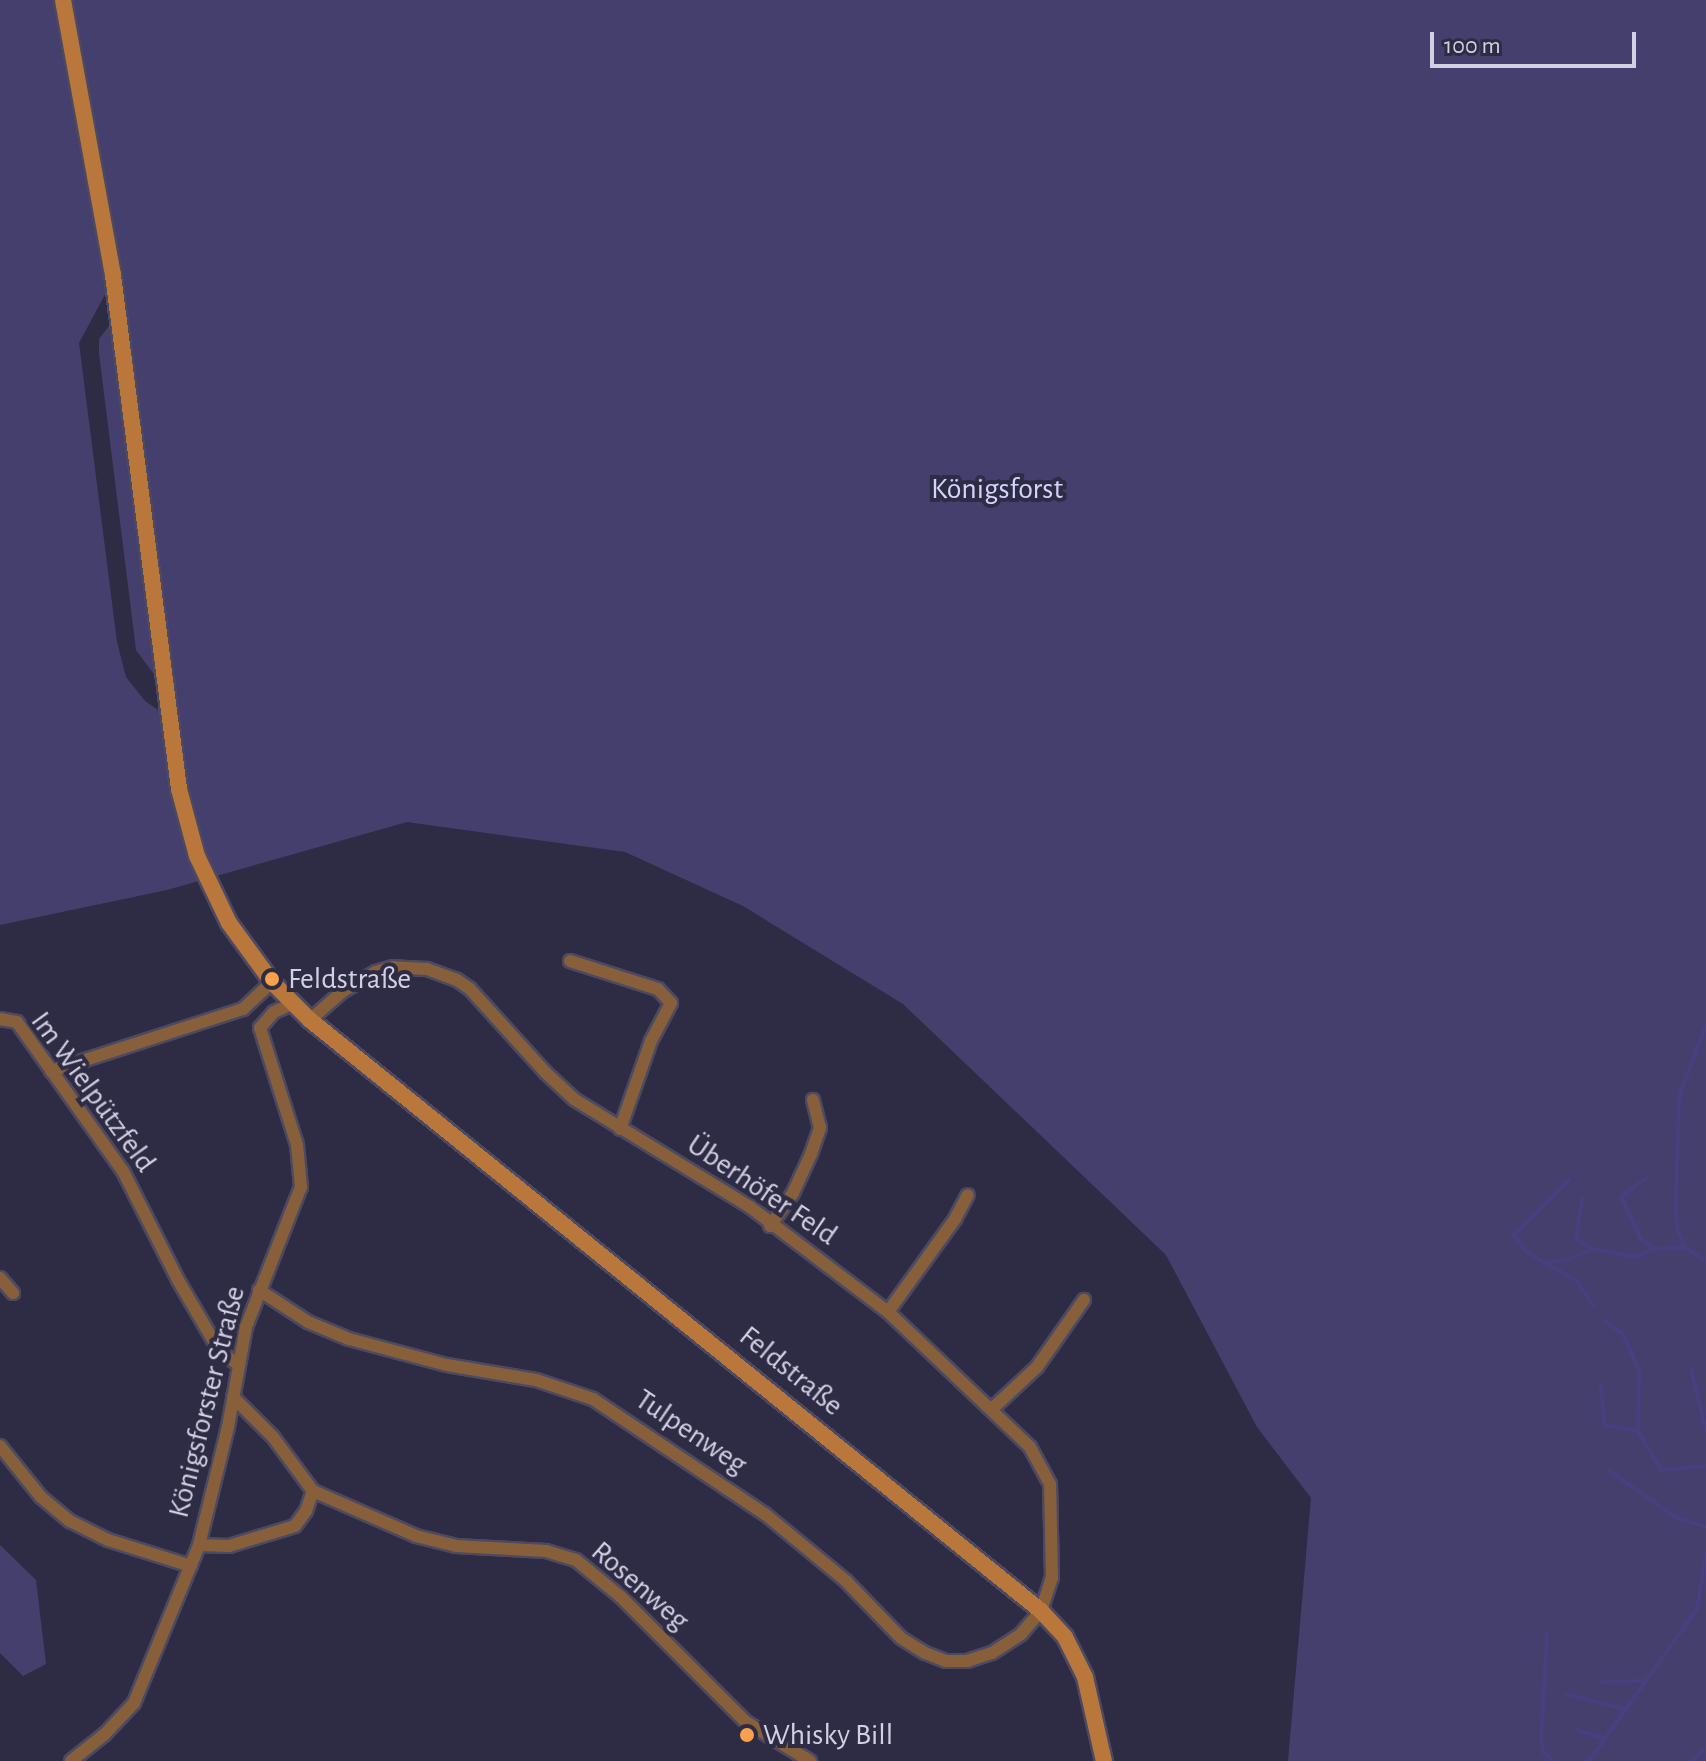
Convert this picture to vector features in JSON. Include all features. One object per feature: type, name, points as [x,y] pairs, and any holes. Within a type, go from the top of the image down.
[{"type":"main road","name":"Feldstraße","points":[[63,0],[113,275],[179,789],[204,873],[239,938],[272,982],[310,1020],[1041,1611],[1065,1637],[1085,1677],[1104,1761]]},
{"type":"street","points":[[570,961],[658,989],[671,1003],[651,1041],[620,1129]]},
{"type":"street","name":"Überhöfer Feld","points":[[310,1020],[343,991],[376,972],[411,967],[441,973],[470,989],[546,1073],[574,1099],[750,1207],[770,1226],[888,1312],[993,1408],[1030,1447],[1050,1484],[1052,1578],[1041,1611]]},
{"type":"street","points":[[51,1071],[243,1009],[272,982]]},
{"type":"street","points":[[260,1028],[274,1012],[292,1004]]},
{"type":"street","name":"Königsforster Straße","points":[[71,1761],[105,1734],[134,1703],[191,1566],[199,1545],[238,1364],[259,1290],[298,1200],[302,1172],[260,1028],[252,1014],[243,1009]]},
{"type":"street","name":"Im Wielpützfeld","points":[[0,1019],[17,1022],[123,1171],[158,1245],[220,1352],[238,1364]]},
{"type":"street","points":[[770,1226],[793,1193],[820,1128],[813,1100]]},
{"type":"street","points":[[888,1312],[955,1219],[968,1195]]},
{"type":"street","points":[[0,1278],[13,1293]]},
{"type":"street","name":"Tulpenweg","points":[[259,1290],[308,1322],[349,1339],[447,1365],[536,1380],[593,1399],[765,1514],[846,1581],[901,1638],[925,1653],[946,1661],[967,1661],[992,1653],[1021,1634],[1041,1611]]},
{"type":"street","points":[[993,1408],[1037,1367],[1084,1300]]},
{"type":"street","name":"Rosenweg","points":[[233,1397],[273,1437],[313,1491],[416,1536],[456,1546],[546,1551],[576,1560],[621,1597],[746,1722],[810,1761]]},
{"type":"street","points":[[0,1446],[41,1497],[70,1521],[108,1540],[191,1566]]},
{"type":"street","points":[[199,1545],[229,1546],[295,1526],[306,1511],[313,1491]]},
{"type":"green space","name":"Königsforst","points":[[0,0],[1706,0],[1706,1761],[1288,1761],[1311,1498],[1257,1427],[1166,1255],[903,1004],[743,906],[625,852],[407,822],[167,890],[0,925]],"holes":[[[108,289],[112,322],[99,339],[99,353],[136,650],[156,677],[161,712],[145,701],[126,677],[117,642],[79,343]]]},
{"type":"green space","points":[[0,1545],[36,1580],[46,1664],[23,1676],[0,1653]]},
{"type":"waterway","points":[[1706,1025],[1679,1096],[1676,1205],[1677,1229],[1685,1247],[1706,1261]]},
{"type":"waterway","points":[[1646,1178],[1621,1197],[1641,1239],[1654,1248]]},
{"type":"waterway","points":[[1569,1180],[1514,1235],[1524,1249],[1544,1263],[1568,1260],[1593,1249],[1636,1257],[1652,1249],[1685,1247]]},
{"type":"waterway","points":[[1582,1199],[1576,1239],[1593,1249]]},
{"type":"waterway","points":[[1545,1263],[1577,1281],[1593,1305]]},
{"type":"waterway","points":[[1606,1322],[1623,1334],[1639,1371],[1638,1431],[1661,1470],[1706,1466]]},
{"type":"waterway","points":[[1691,1369],[1706,1430]]},
{"type":"waterway","points":[[1600,1383],[1605,1425],[1638,1431]]},
{"type":"waterway","points":[[1610,1471],[1675,1517],[1706,1527]]},
{"type":"waterway","points":[[1589,1761],[1697,1609],[1706,1554]]},
{"type":"waterway","points":[[1547,1635],[1541,1739],[1543,1752],[1553,1761]]},
{"type":"waterway","points":[[1602,1682],[1644,1681]]},
{"type":"waterway","points":[[1567,1694],[1623,1709]]},
{"type":"waterway","points":[[1576,1730],[1604,1738]]},
{"type":"waterway","points":[[1692,1761],[1706,1748]]},
{"type":"place","name":"Feldstraße","points":[[272,979]]},
{"type":"place","name":"Whisky Bill","points":[[747,1735]]}]
